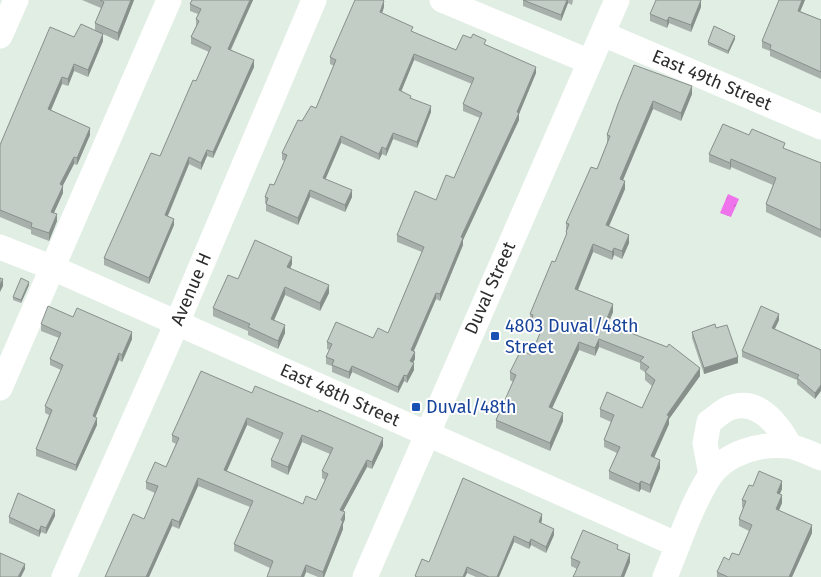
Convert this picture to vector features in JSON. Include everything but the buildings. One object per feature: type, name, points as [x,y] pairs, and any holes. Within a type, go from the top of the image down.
[{"type":"street","points":[[0,36],[16,0]]},
{"type":"street","points":[[0,388],[169,0]]},
{"type":"street","name":"Avenue H","points":[[64,577],[177,323],[314,0]]},
{"type":"street","points":[[442,0],[470,5],[590,62]]},
{"type":"street","name":"Duval Street","points":[[365,577],[426,433],[617,0]]},
{"type":"street","name":"East 49th Street","points":[[603,34],[821,127]]},
{"type":"street","name":"East 48th Street","points":[[0,248],[53,268],[678,545]]},
{"type":"street","points":[[711,475],[705,443],[709,422],[729,408],[750,406],[766,412],[781,430],[790,446]]},
{"type":"street","points":[[665,577],[711,475],[727,460],[746,451],[767,446],[790,446],[821,458]]},
{"type":"water","points":[[728,194],[739,199],[731,217],[720,213]]},
{"type":"place","name":"4803 Duval/48th Street","points":[[495,336]]},
{"type":"place","name":"Duval/48th","points":[[416,407]]}]
